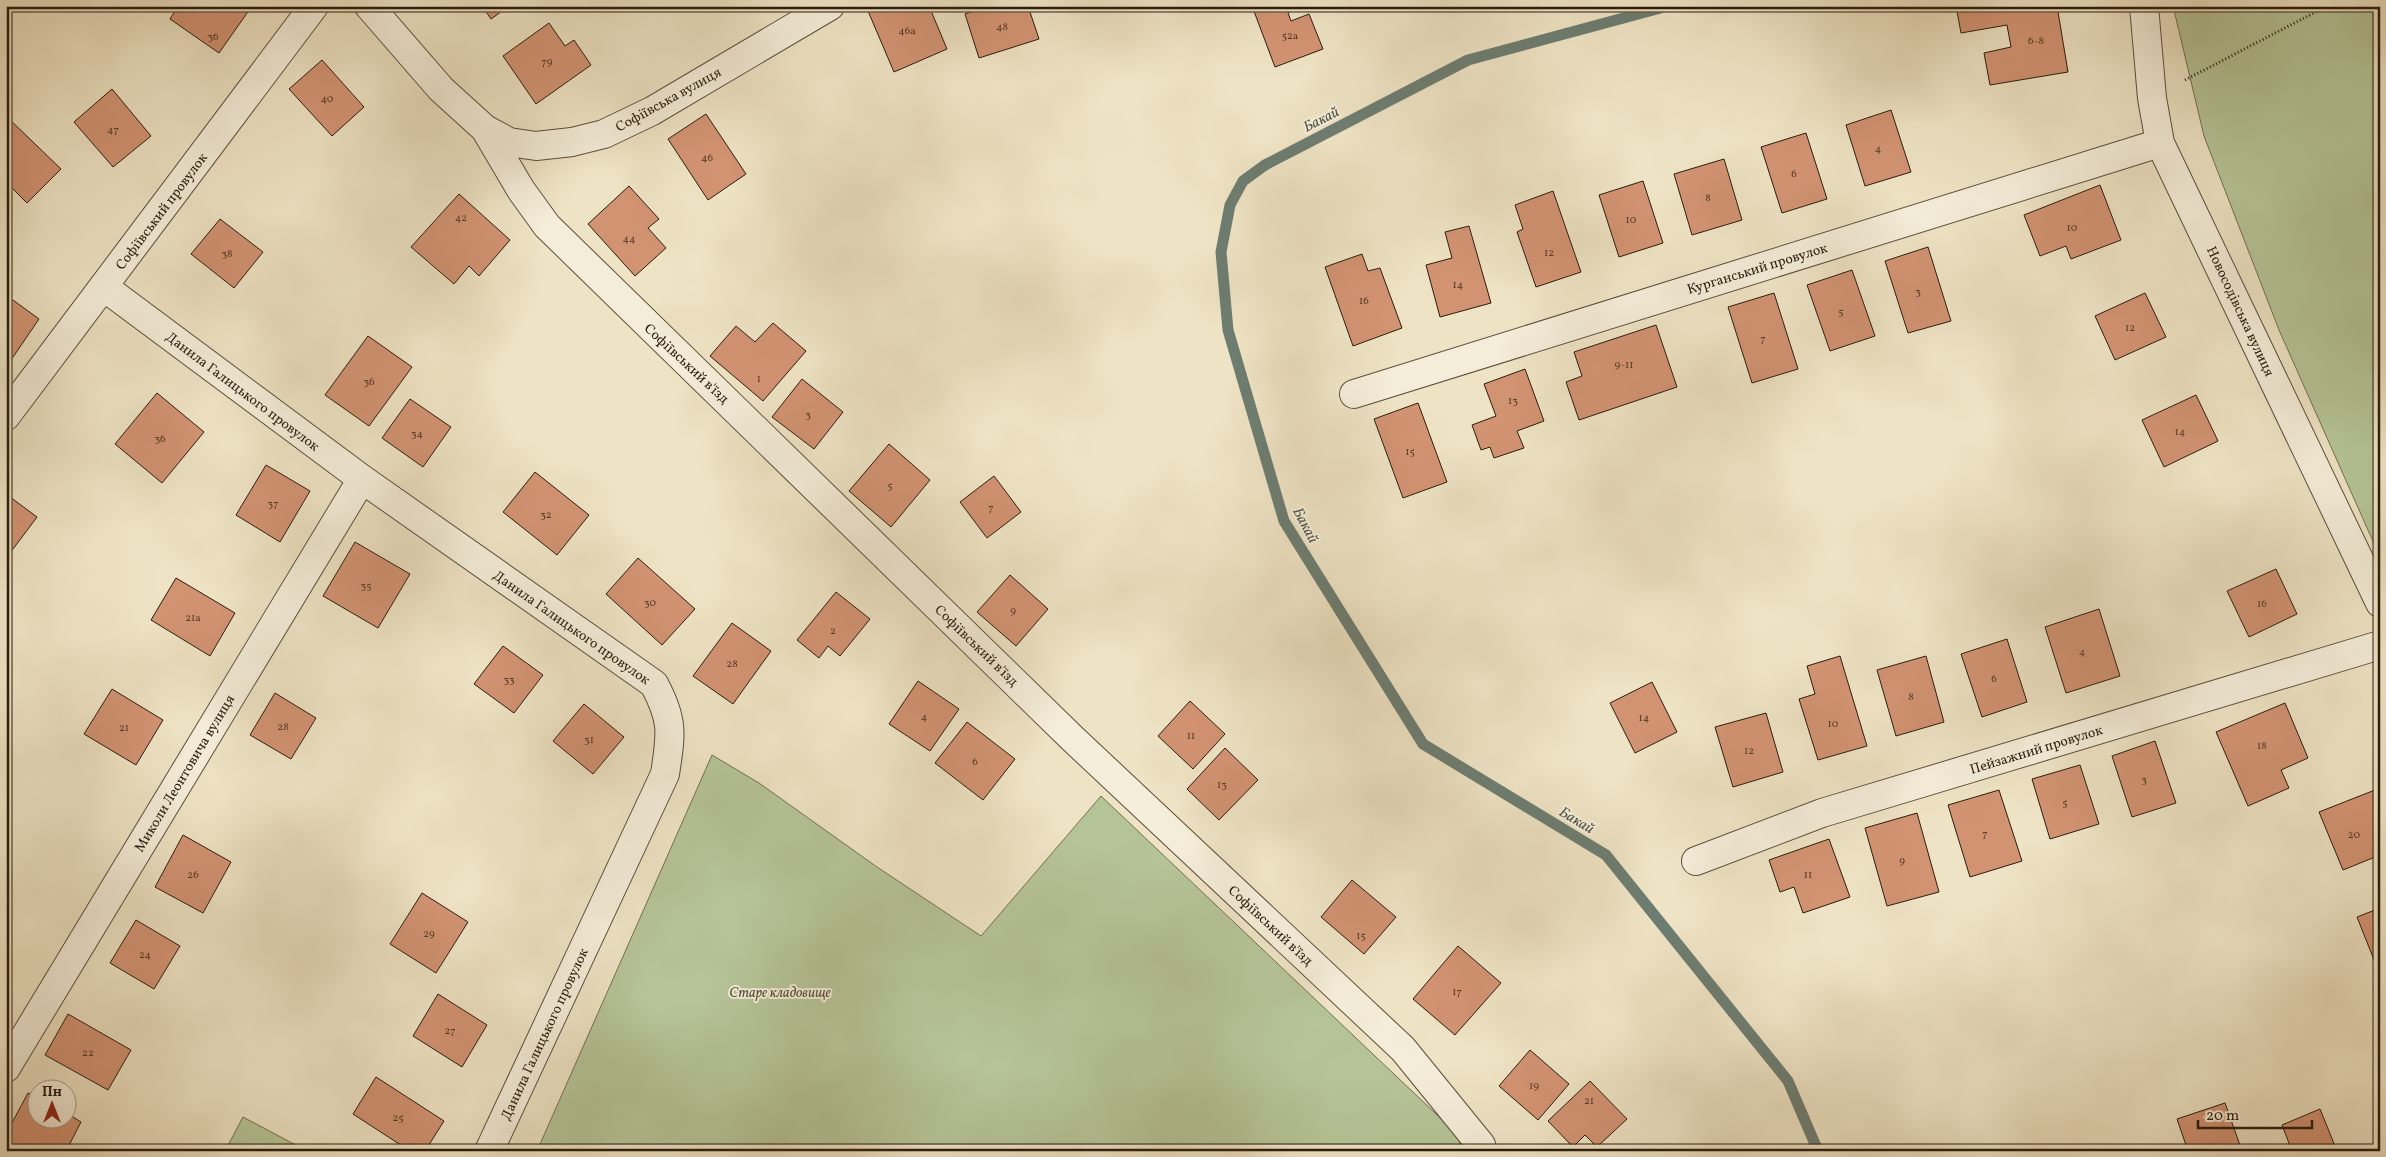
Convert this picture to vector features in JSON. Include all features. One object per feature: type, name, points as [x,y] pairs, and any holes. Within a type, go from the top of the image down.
[{"type":"street","name":"Софіївський провулок","points":[[6,416],[314,6]]},
{"type":"street","name":"Софіївська вулиця","points":[[369,6],[441,89],[485,129],[509,142],[536,146],[572,142],[604,134],[652,111],[830,6]]},
{"type":"street","name":"Новосодівська вулиця","points":[[2144,6],[2152,98],[2160,143],[2380,603]]},
{"type":"street","name":"Софіївський в'їзд","points":[[485,129],[520,190],[546,226],[1072,738],[1403,1049],[1481,1145],[1483,1151]]},
{"type":"street","name":"Курганський провулок","points":[[1354,394],[2160,143]]},
{"type":"street","name":"Данила Галицького провулок","points":[[104,287],[362,479],[654,684],[666,707],[670,736],[665,774],[489,1151]]},
{"type":"street","name":"Миколи Леонтовича вулиця","points":[[6,1068],[362,479]]},
{"type":"street","name":"Пейзажний провулок","points":[[1696,860],[1822,813],[2380,645]]},
{"type":"path","points":[[2152,98],[2326,6]]},
{"type":"green space","points":[[2173,6],[2380,6],[2380,557],[2279,330],[2204,136]]},
{"type":"green space","name":"Старе кладовище","points":[[712,755],[759,783],[877,867],[981,936],[1101,796],[1454,1131],[1464,1151],[537,1151]]},
{"type":"green space","points":[[243,1117],[307,1151],[225,1151]]},
{"type":"building","points":[[178,6],[252,6],[219,53],[170,19]]},
{"type":"building","points":[[482,6],[509,6],[491,19]]},
{"type":"building","points":[[879,6],[929,6],[947,49],[894,72],[868,11]]},
{"type":"building","points":[[981,6],[1028,6],[1039,39],[979,58],[965,14],[982,8]]},
{"type":"building","points":[[1252,6],[1306,6],[1288,13],[1291,21],[1309,14],[1323,49],[1275,67]]},
{"type":"building","points":[[1956,6],[2057,6],[2068,72],[1990,85],[1984,53],[2011,47],[2007,25],[1961,33]]},
{"type":"building","points":[[549,23],[565,46],[574,40],[591,65],[536,104],[503,56]]},
{"type":"building","points":[[322,60],[364,107],[332,136],[289,89]]},
{"type":"building","points":[[112,89],[151,136],[113,167],[74,122]]},
{"type":"building","points":[[1891,110],[1911,172],[1865,186],[1846,125]]},
{"type":"building","points":[[706,114],[746,174],[708,200],[668,139]]},
{"type":"building","points":[[6,116],[61,169],[27,203],[6,182]]},
{"type":"building","points":[[1806,133],[1827,199],[1782,213],[1761,147]]},
{"type":"building","points":[[1724,159],[1742,220],[1692,235],[1674,174]]},
{"type":"building","points":[[1643,181],[1663,243],[1619,257],[1599,195]]},
{"type":"building","points":[[2100,185],[2121,240],[2071,259],[2066,246],[2040,256],[2024,215]]},
{"type":"building","points":[[629,186],[659,219],[648,228],[666,248],[635,276],[588,224]]},
{"type":"building","points":[[1553,191],[1581,272],[1536,287],[1517,232],[1523,229],[1515,205]]},
{"type":"building","points":[[459,194],[510,240],[479,276],[469,266],[454,284],[411,247]]},
{"type":"building","points":[[220,219],[263,252],[234,288],[191,254]]},
{"type":"building","points":[[1469,226],[1491,303],[1440,317],[1426,265],[1452,258],[1445,232]]},
{"type":"building","points":[[1928,247],[1951,321],[1908,333],[1885,261]]},
{"type":"building","points":[[1362,254],[1368,271],[1380,268],[1402,328],[1353,346],[1325,267]]},
{"type":"building","points":[[1852,270],[1875,336],[1830,351],[1807,285]]},
{"type":"building","points":[[1774,293],[1798,369],[1752,383],[1728,307]]},
{"type":"building","points":[[2145,293],[2166,337],[2115,360],[2095,316]]},
{"type":"building","points":[[6,295],[39,319],[9,363],[6,361]]},
{"type":"building","points":[[773,323],[806,351],[763,401],[710,356],[736,326],[755,342]]},
{"type":"building","points":[[1656,325],[1677,387],[1579,420],[1566,382],[1582,376],[1574,352]]},
{"type":"building","points":[[368,336],[412,367],[369,426],[325,395]]},
{"type":"building","points":[[1525,369],[1544,421],[1517,431],[1524,448],[1494,458],[1490,447],[1481,450],[1472,425],[1496,416],[1484,384]]},
{"type":"building","points":[[802,379],[843,412],[814,449],[772,417]]},
{"type":"building","points":[[157,393],[204,432],[162,483],[115,444]]},
{"type":"building","points":[[2196,395],[2218,441],[2164,467],[2142,420]]},
{"type":"building","points":[[410,399],[451,427],[423,467],[382,438]]},
{"type":"building","points":[[1418,403],[1447,482],[1403,498],[1374,419]]},
{"type":"building","points":[[889,444],[930,480],[891,527],[849,491]]},
{"type":"building","points":[[266,465],[310,491],[280,542],[236,515]]},
{"type":"building","points":[[535,472],[589,515],[557,555],[503,512]]},
{"type":"building","points":[[994,476],[1021,512],[987,538],[960,502]]},
{"type":"building","points":[[6,494],[37,517],[10,553],[6,550]]},
{"type":"building","points":[[355,542],[410,574],[378,628],[323,596]]},
{"type":"building","points":[[638,558],[695,609],[662,645],[606,594]]},
{"type":"building","points":[[2276,569],[2297,614],[2249,637],[2227,591]]},
{"type":"building","points":[[1010,575],[1048,609],[1016,646],[977,612]]},
{"type":"building","points":[[176,578],[235,613],[210,656],[151,620]]},
{"type":"building","points":[[836,592],[870,619],[840,656],[828,646],[819,658],[797,640]]},
{"type":"building","points":[[2099,609],[2120,676],[2066,693],[2045,627]]},
{"type":"building","points":[[732,623],[771,651],[733,704],[693,676]]},
{"type":"building","points":[[2007,639],[2027,702],[1982,717],[1961,654]]},
{"type":"building","points":[[503,646],[543,675],[514,713],[474,684]]},
{"type":"building","points":[[1840,656],[1867,746],[1818,760],[1799,699],[1815,694],[1807,666]]},
{"type":"building","points":[[1926,656],[1944,722],[1896,736],[1877,670]]},
{"type":"building","points":[[918,681],[959,709],[930,751],[889,724]]},
{"type":"building","points":[[1652,682],[1677,732],[1635,753],[1610,703]]},
{"type":"building","points":[[112,689],[163,720],[136,765],[84,734]]},
{"type":"building","points":[[275,693],[316,718],[291,759],[250,735]]},
{"type":"building","points":[[1190,701],[1225,734],[1193,769],[1158,736]]},
{"type":"building","points":[[2285,703],[2308,758],[2281,770],[2289,788],[2248,806],[2216,732]]},
{"type":"building","points":[[584,704],[624,737],[593,774],[553,741]]},
{"type":"building","points":[[1766,713],[1783,772],[1733,787],[1715,727]]},
{"type":"building","points":[[967,722],[1015,759],[983,800],[935,763]]},
{"type":"building","points":[[2155,741],[2176,803],[2132,817],[2112,756]]},
{"type":"building","points":[[1225,748],[1258,780],[1219,820],[1187,789]]},
{"type":"building","points":[[2080,765],[2099,824],[2050,839],[2032,779]]},
{"type":"building","points":[[1999,790],[2022,861],[1970,877],[1948,805]]},
{"type":"building","points":[[2375,790],[2380,800],[2380,855],[2343,870],[2319,812]]},
{"type":"building","points":[[1917,813],[1939,892],[1887,906],[1865,828]]},
{"type":"building","points":[[183,835],[231,862],[203,913],[155,887]]},
{"type":"building","points":[[1829,839],[1850,897],[1803,913],[1794,887],[1780,892],[1769,860]]},
{"type":"building","points":[[1352,880],[1396,917],[1364,954],[1321,917]]},
{"type":"building","points":[[422,893],[468,922],[436,973],[390,944]]},
{"type":"building","points":[[2380,908],[2380,975],[2357,917]]},
{"type":"building","points":[[136,920],[180,946],[154,989],[110,963]]},
{"type":"building","points":[[1458,946],[1501,983],[1455,1035],[1413,999]]},
{"type":"building","points":[[438,994],[487,1025],[462,1067],[413,1036]]},
{"type":"building","points":[[68,1014],[131,1050],[108,1090],[45,1055]]},
{"type":"building","points":[[1530,1050],[1569,1084],[1538,1120],[1499,1086]]},
{"type":"building","points":[[376,1077],[444,1121],[425,1151],[410,1151],[353,1114]]},
{"type":"building","points":[[1590,1081],[1627,1119],[1597,1147],[1585,1135],[1573,1147],[1548,1121]]},
{"type":"building","points":[[28,1093],[28,1130],[77,1130],[66,1151],[23,1151],[6,1142],[6,1134]]},
{"type":"building","points":[[2225,1103],[2242,1151],[2188,1151],[2177,1119]]},
{"type":"building","points":[[2320,1109],[2337,1151],[2292,1151],[2282,1125]]},
{"type":"waterway","name":"Бакай","points":[[1668,6],[1468,60],[1265,165],[1243,181],[1230,205],[1221,252],[1228,330],[1284,521],[1423,744],[1606,855],[1788,1081],[1818,1151]]}]
